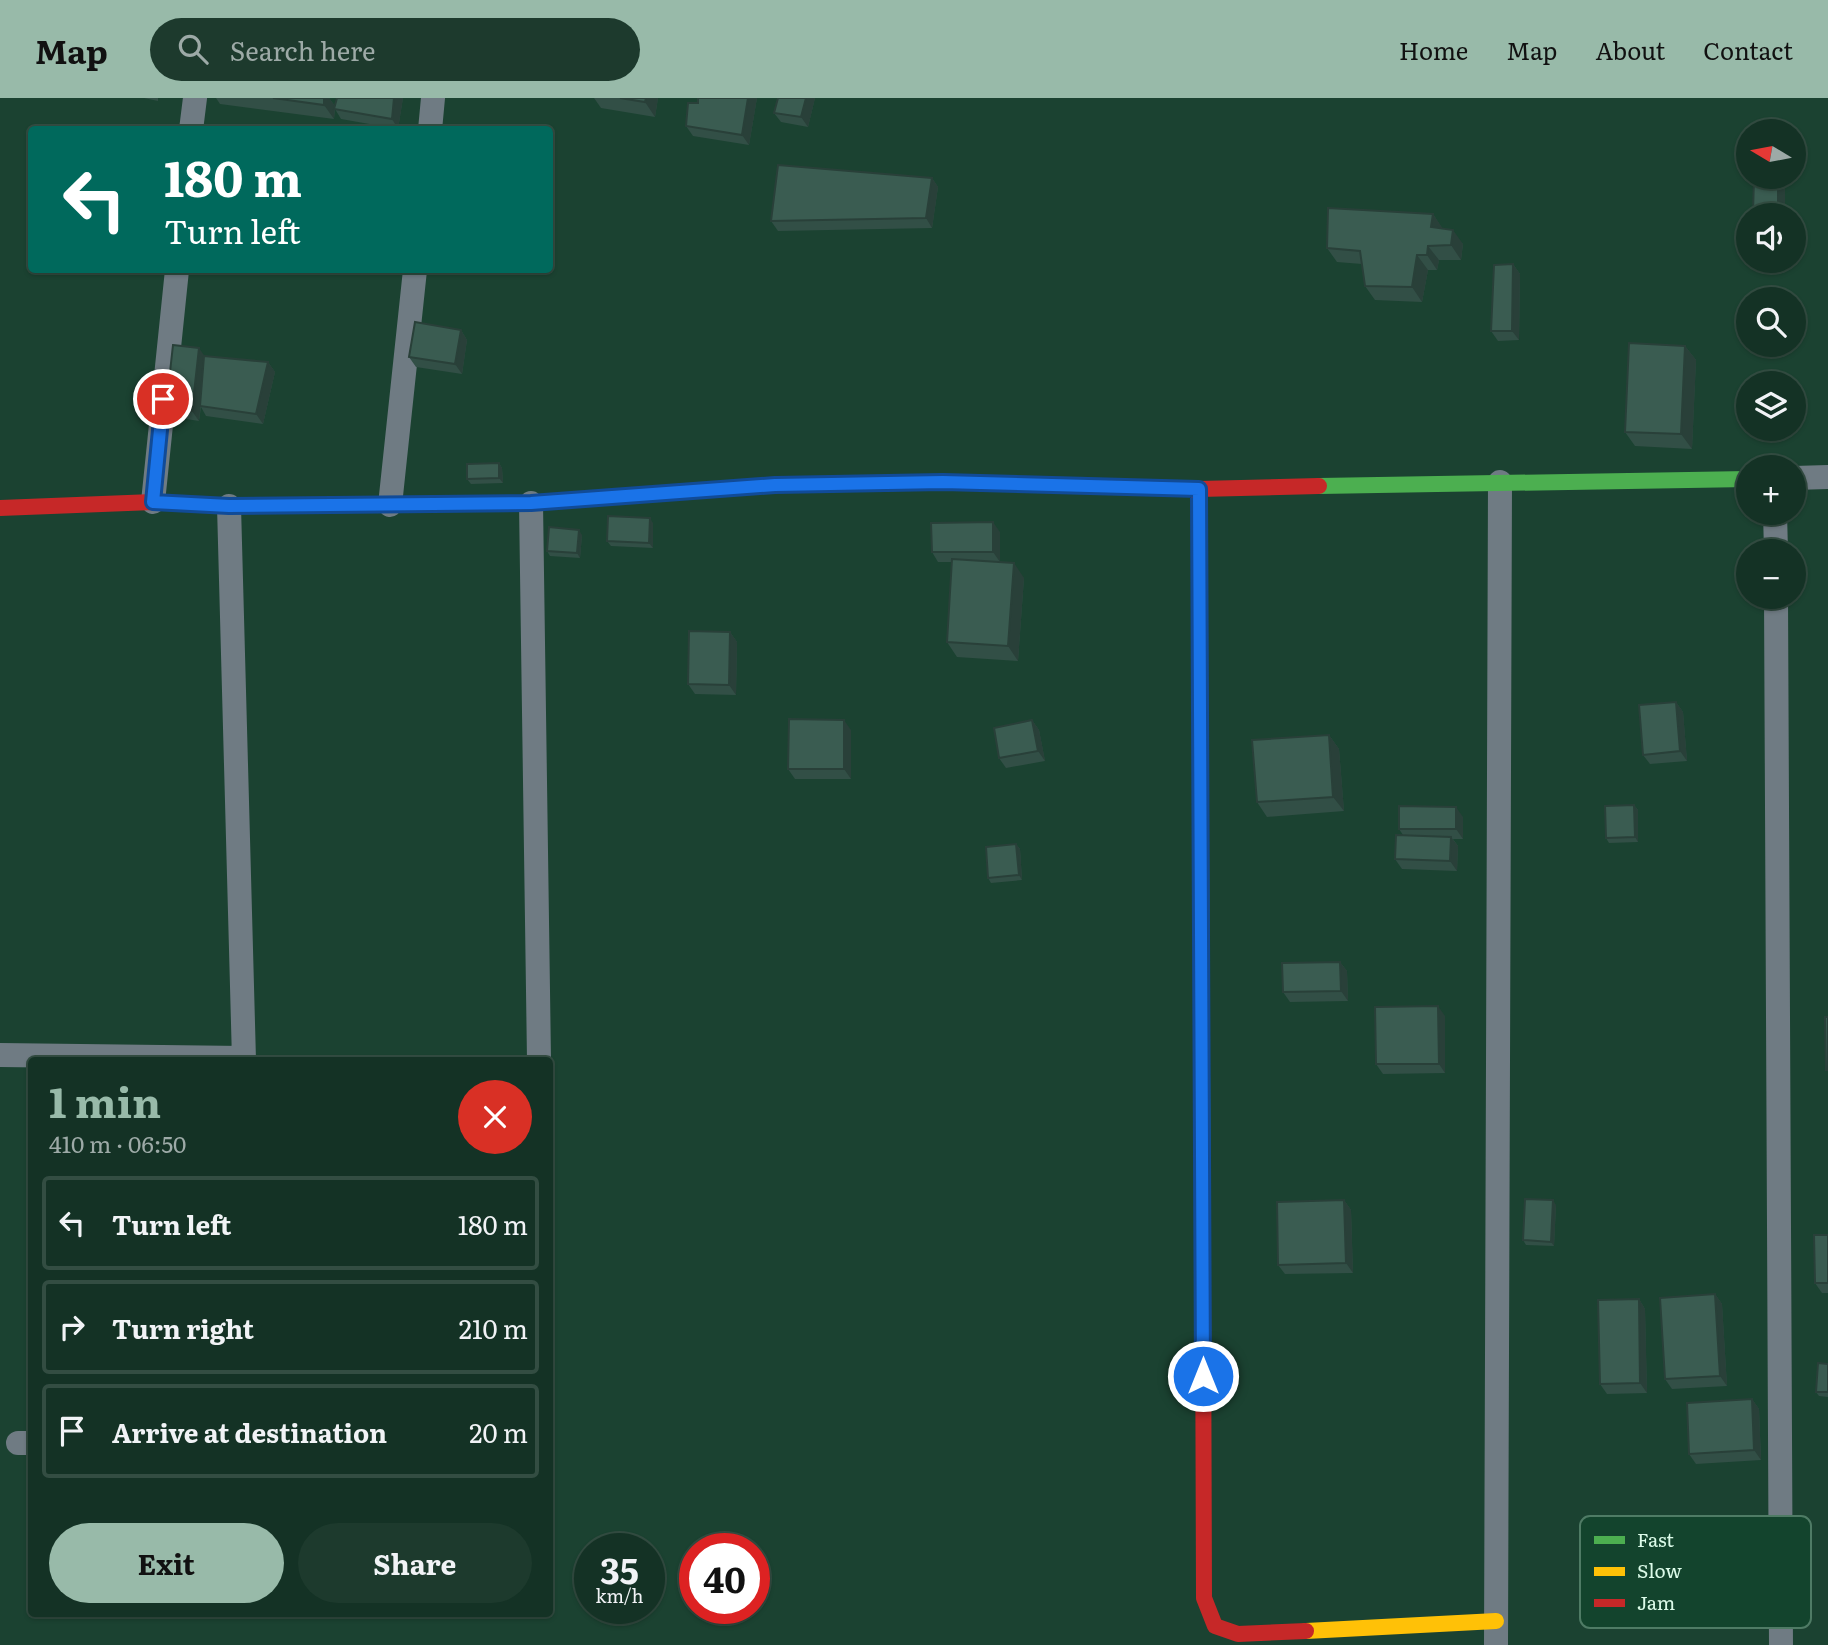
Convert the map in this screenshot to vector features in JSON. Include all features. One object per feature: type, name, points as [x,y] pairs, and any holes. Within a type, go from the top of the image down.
[{"type":"street","points":[[192,126],[195,98]]},
{"type":"street","points":[[430,126],[433,98]]},
{"type":"street","points":[[153,502],[177,273]]},
{"type":"street","points":[[390,506],[415,273]]},
{"type":"street","points":[[1806,478],[1828,477]]},
{"type":"street","points":[[0,509],[153,502],[229,506],[531,503],[789,484],[943,482],[1199,489],[1736,480]]},
{"type":"street","points":[[1199,489],[1204,1598],[1215,1626],[1238,1634],[1496,1633],[1500,482]]},
{"type":"street","points":[[531,503],[539,1057]]},
{"type":"street","points":[[229,506],[244,1057]]},
{"type":"street","points":[[1776,609],[1780,1516]]},
{"type":"street","points":[[0,1055],[122,1057]]},
{"type":"building","points":[[273,98],[324,98],[324,105]]},
{"type":"building","points":[[337,98],[394,98],[392,119],[334,109]]},
{"type":"building","points":[[620,98],[646,98],[645,102]]},
{"type":"building","points":[[698,98],[748,98],[742,135],[686,126],[688,103],[698,103]]},
{"type":"building","points":[[778,98],[806,98],[801,117],[774,113]]},
{"type":"building","points":[[778,165],[932,178],[926,218],[771,221]]},
{"type":"building","points":[[1754,189],[1778,189],[1778,203],[1753,203]]},
{"type":"building","points":[[1328,208],[1433,214],[1431,227],[1453,230],[1451,245],[1428,246],[1427,255],[1417,255],[1412,287],[1365,286],[1360,251],[1327,248]]},
{"type":"building","points":[[1513,264],[1512,331],[1491,331],[1494,265]]},
{"type":"building","points":[[415,322],[461,330],[455,364],[409,357]]},
{"type":"building","points":[[1629,343],[1685,346],[1681,434],[1625,432]]},
{"type":"building","points":[[173,345],[199,348],[192,411],[166,408]]},
{"type":"building","points":[[204,356],[268,362],[256,414],[200,406]]},
{"type":"building","points":[[499,463],[499,478],[467,479],[467,464]]},
{"type":"building","points":[[608,516],[650,518],[649,543],[607,541]]},
{"type":"building","points":[[993,522],[993,552],[932,552],[931,523]]},
{"type":"building","points":[[549,527],[579,530],[577,553],[547,551]]},
{"type":"building","points":[[952,559],[1014,563],[1008,646],[947,642]]},
{"type":"building","points":[[689,631],[730,632],[729,685],[688,684]]},
{"type":"building","points":[[1676,702],[1680,751],[1643,755],[1639,705]]},
{"type":"building","points":[[789,719],[844,720],[844,769],[788,769]]},
{"type":"building","points":[[1032,720],[1038,751],[999,758],[994,728]]},
{"type":"building","points":[[1329,735],[1333,797],[1257,802],[1252,740]]},
{"type":"building","points":[[1634,805],[1635,837],[1606,838],[1605,806]]},
{"type":"building","points":[[1399,806],[1456,807],[1456,829],[1399,829]]},
{"type":"building","points":[[1396,835],[1451,837],[1450,861],[1395,859]]},
{"type":"building","points":[[1016,844],[1019,875],[988,878],[986,847]]},
{"type":"building","points":[[1340,962],[1341,991],[1283,992],[1282,963]]},
{"type":"building","points":[[1438,1006],[1439,1064],[1376,1064],[1375,1007]]},
{"type":"building","points":[[1825,1017],[1828,1017],[1828,1070],[1826,1070]]},
{"type":"building","points":[[1525,1199],[1553,1200],[1551,1242],[1523,1240]]},
{"type":"building","points":[[1344,1200],[1346,1263],[1278,1265],[1277,1202]]},
{"type":"building","points":[[1814,1235],[1828,1235],[1828,1283],[1815,1283]]},
{"type":"building","points":[[1715,1294],[1720,1376],[1665,1379],[1660,1298]]},
{"type":"building","points":[[1639,1299],[1640,1383],[1600,1384],[1598,1300]]},
{"type":"building","points":[[1818,1363],[1828,1364],[1828,1392],[1816,1392]]},
{"type":"building","points":[[1752,1399],[1754,1450],[1689,1454],[1687,1403]]},
{"type":"traffic: fast","points":[[1319,486],[1736,479]]},
{"type":"traffic: fast","points":[[265,506],[531,503],[775,485],[899,483]]},
{"type":"traffic: fast","points":[[1201,851],[1203,1288]]},
{"type":"traffic: slow","points":[[1306,1631],[1496,1621]]},
{"type":"traffic: jam","points":[[899,483],[1199,489],[1319,486]]},
{"type":"traffic: jam","points":[[1199,489],[1201,851]]},
{"type":"traffic: jam","points":[[0,508],[153,502],[265,506]]},
{"type":"traffic: jam","points":[[1203,1288],[1204,1598],[1215,1626],[1238,1634],[1306,1631]]},
{"type":"route","points":[[163,399],[153,502],[229,506],[531,503],[775,485],[943,482],[1199,489],[1203,1376]]}]
